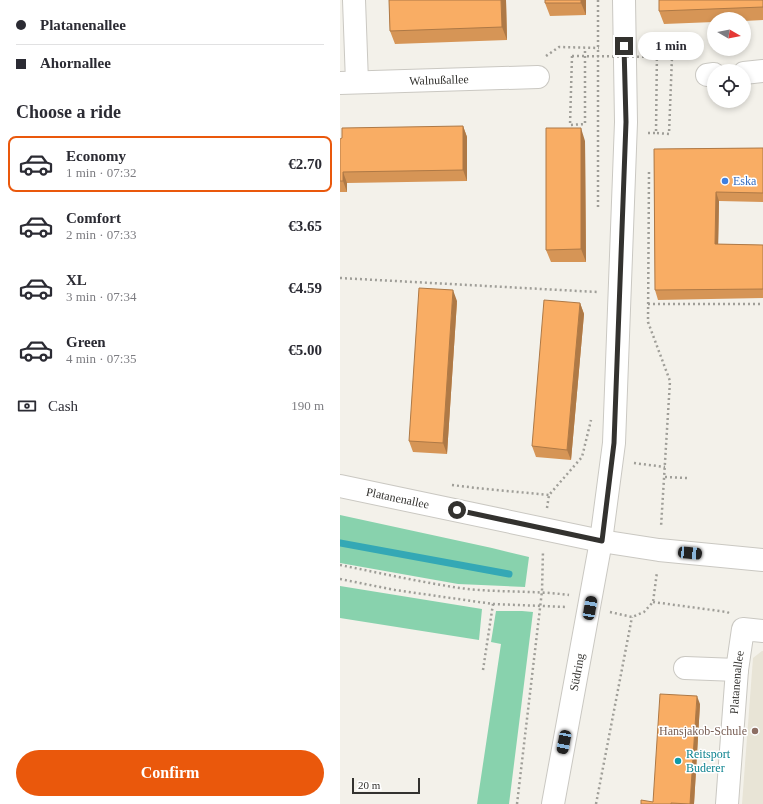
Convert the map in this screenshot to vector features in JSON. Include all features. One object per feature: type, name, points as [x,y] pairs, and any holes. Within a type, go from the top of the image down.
[{"type":"street","points":[[349,82],[354,0]]},
{"type":"street","name":"Südring","points":[[553,804],[602,541],[614,443],[626,122],[624,0]]},
{"type":"street","points":[[751,72],[763,71]]},
{"type":"street","name":"Walnußallee","points":[[349,82],[538,77]]},
{"type":"street","name":"Platanenallee","points":[[340,486],[602,541],[659,550],[763,560]]},
{"type":"street","name":"Platanenallee","points":[[727,804],[737,670],[753,630]]},
{"type":"street","points":[[685,668],[737,670]]},
{"type":"path","points":[[598,0],[598,213]]},
{"type":"path","points":[[646,42],[647,57]]},
{"type":"path","points":[[538,77],[543,58],[559,47],[599,48]]},
{"type":"path","points":[[585,48],[584,124],[570,125],[572,56],[672,57],[669,134],[648,133]]},
{"type":"path","points":[[646,49],[689,49],[707,70]]},
{"type":"path","points":[[656,133],[657,49]]},
{"type":"path","points":[[648,126],[648,140]]},
{"type":"path","points":[[596,804],[632,617],[644,612],[653,602],[659,550],[665,477],[670,381],[648,322],[649,166]]},
{"type":"path","points":[[340,278],[598,292],[598,284]]},
{"type":"path","points":[[648,304],[763,304]]},
{"type":"path","points":[[446,484],[549,495],[582,457],[591,415]]},
{"type":"path","points":[[665,477],[687,478]]},
{"type":"path","points":[[340,565],[460,588],[522,593],[542,592],[517,804]]},
{"type":"path","points":[[340,579],[395,590],[493,604],[590,608]]},
{"type":"path","points":[[653,602],[727,612],[753,630]]},
{"type":"path","points":[[483,670],[493,604]]},
{"type":"shaded area","name":"Hansjakob-Schule","points":[[762,651],[763,804],[742,804],[753,658]]},
{"type":"green space","points":[[340,515],[529,557],[525,587],[458,584],[340,563]]},
{"type":"green space","points":[[340,586],[482,609],[479,640],[340,618]]},
{"type":"green space","points":[[496,611],[533,612],[509,804],[477,804],[501,644],[491,642]]},
{"type":"building","points":[[389,0],[501,0],[502,27],[390,31]]},
{"type":"building","points":[[545,0],[581,0],[581,3],[545,3]]},
{"type":"building","points":[[659,0],[763,0],[763,7],[659,11]]},
{"type":"building","points":[[463,126],[463,170],[343,172],[343,181],[340,181],[340,139],[342,138],[342,128]]},
{"type":"building","points":[[546,128],[581,128],[581,249],[546,250]]},
{"type":"building","points":[[763,148],[763,193],[716,192],[715,244],[763,245],[763,289],[655,290],[654,149]]},
{"type":"building","points":[[419,288],[453,290],[443,443],[409,441]]},
{"type":"building","points":[[544,300],[580,303],[567,450],[532,446]]},
{"type":"building","name":"Reitsport Buderer","points":[[660,694],[697,696],[690,804],[641,804],[641,800],[653,802]]},
{"type":"waterway","points":[[340,543],[509,574]]},
{"type":"place","name":"Eska","points":[[725,181]]},
{"type":"place","name":"Hansjakob-Schule","points":[[755,731]]},
{"type":"place","name":"Reitsport Buderer","points":[[678,761]]},
{"type":"route","points":[[457,510],[602,541],[614,443],[626,122],[624,46]]}]
